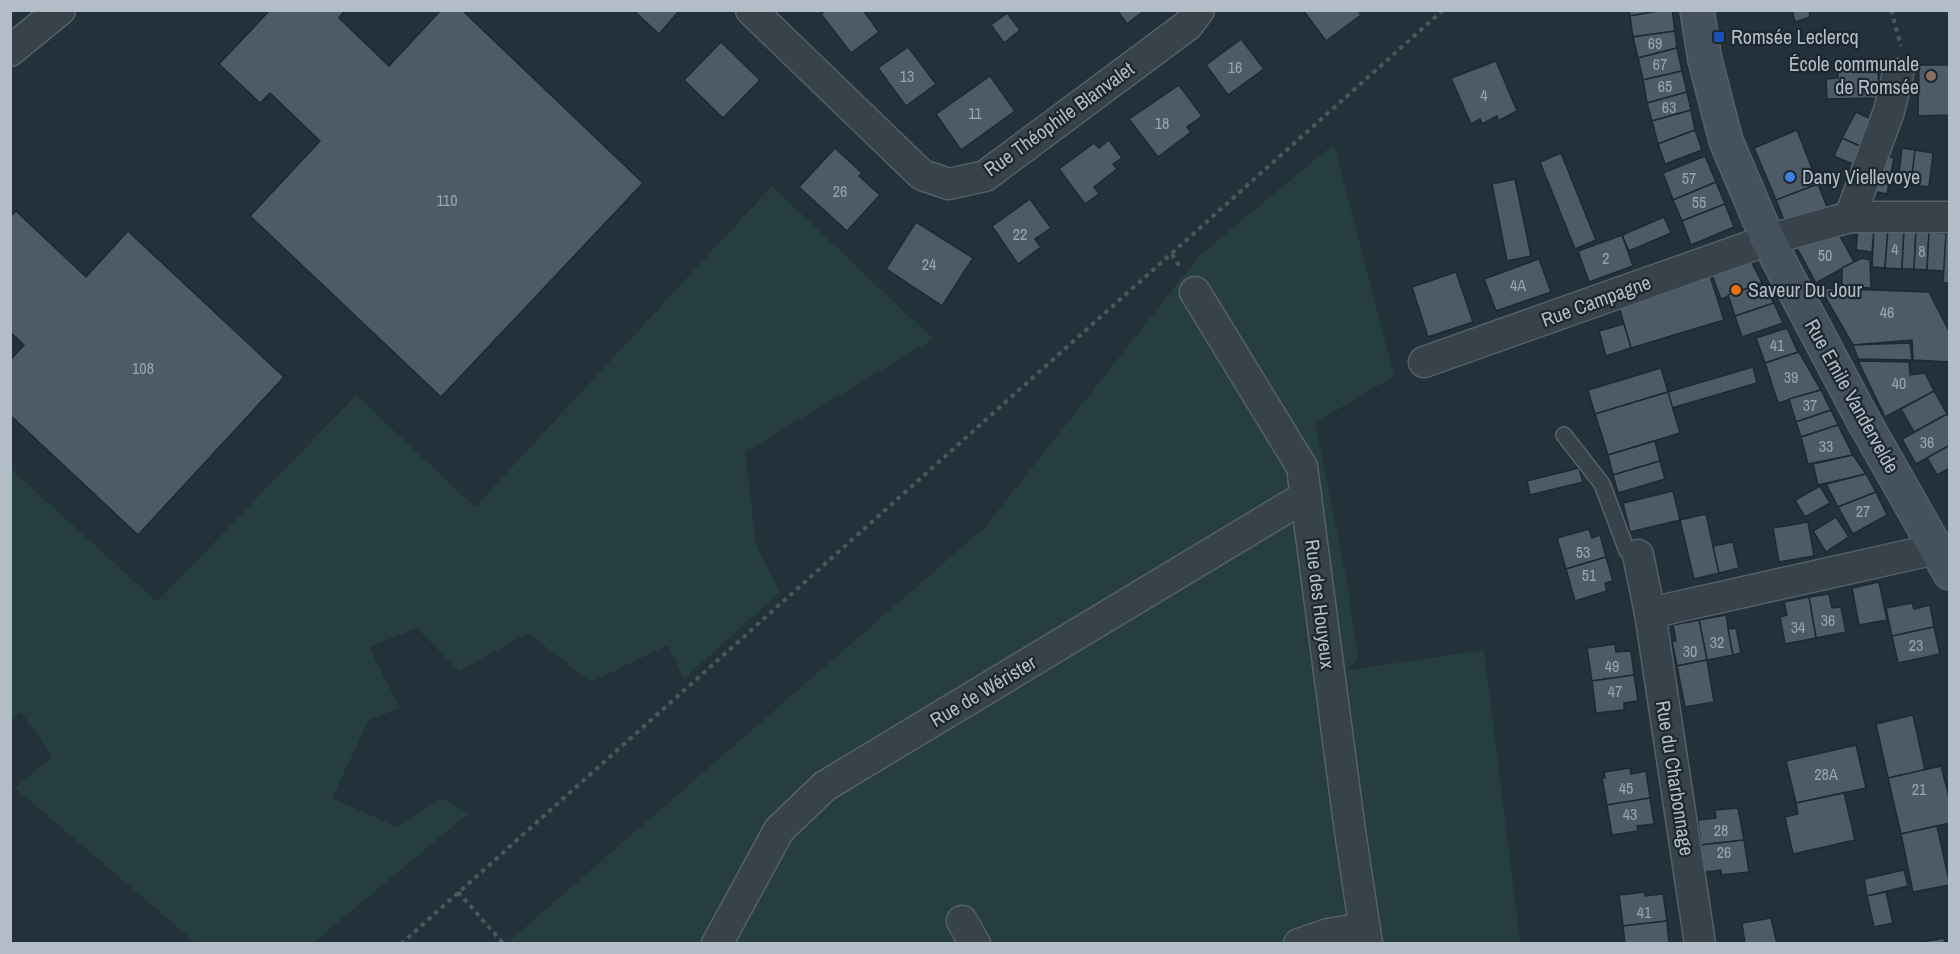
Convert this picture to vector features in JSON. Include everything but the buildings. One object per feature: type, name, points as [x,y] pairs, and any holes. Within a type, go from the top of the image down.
[{"type":"main road","name":"Rue Emile Vandervelde","points":[[1697,10],[1706,60],[1726,141],[1768,240],[1862,417],[1943,561]]},
{"type":"street","points":[[10,51],[60,10]]},
{"type":"street","name":"Rue Théophile Blanvalet","points":[[751,10],[922,175],[949,184],[985,176],[1188,25],[1199,10]]},
{"type":"street","points":[[1850,217],[1889,111],[1898,74]]},
{"type":"street","name":"Rue Campagne","points":[[1424,362],[1768,240],[1850,217],[1950,217]]},
{"type":"street","name":"Rue des Houyeux","points":[[1195,292],[1302,467],[1348,820],[1366,936]]},
{"type":"street","name":"Rue de Wérister","points":[[717,944],[779,830],[825,786],[1306,496]]},
{"type":"street","name":"Rue du Charbonnage","points":[[1638,555],[1650,613],[1700,944]]},
{"type":"street","points":[[1650,613],[1943,561]]},
{"type":"street","points":[[1299,944],[1328,934],[1366,936]]},
{"type":"lane","points":[[1564,435],[1602,484],[1627,551],[1638,555]]},
{"type":"path","points":[[401,944],[1443,10]]},
{"type":"path","points":[[458,892],[504,944]]},
{"type":"green space","points":[[1334,144],[1394,376],[1315,423],[1346,577],[1358,660],[1343,671],[1484,650],[1520,943],[506,944],[985,527],[1200,255]]},
{"type":"green space","points":[[772,186],[933,339],[745,452],[756,545],[780,592],[684,679],[668,645],[591,682],[528,633],[459,671],[417,628],[369,647],[400,708],[369,720],[332,798],[397,827],[441,798],[469,813],[313,943],[196,943],[15,788],[52,757],[21,712],[11,721],[11,469],[157,602],[356,395],[475,507]]},
{"type":"place","name":"Romsée Leclercq","points":[[1719,37]]},
{"type":"place","name":"École communale de Romsée","points":[[1931,76]]},
{"type":"place","name":"Dany Viellevoye","points":[[1790,177]]},
{"type":"place","name":"Saveur Du Jour","points":[[1736,290]]}]
